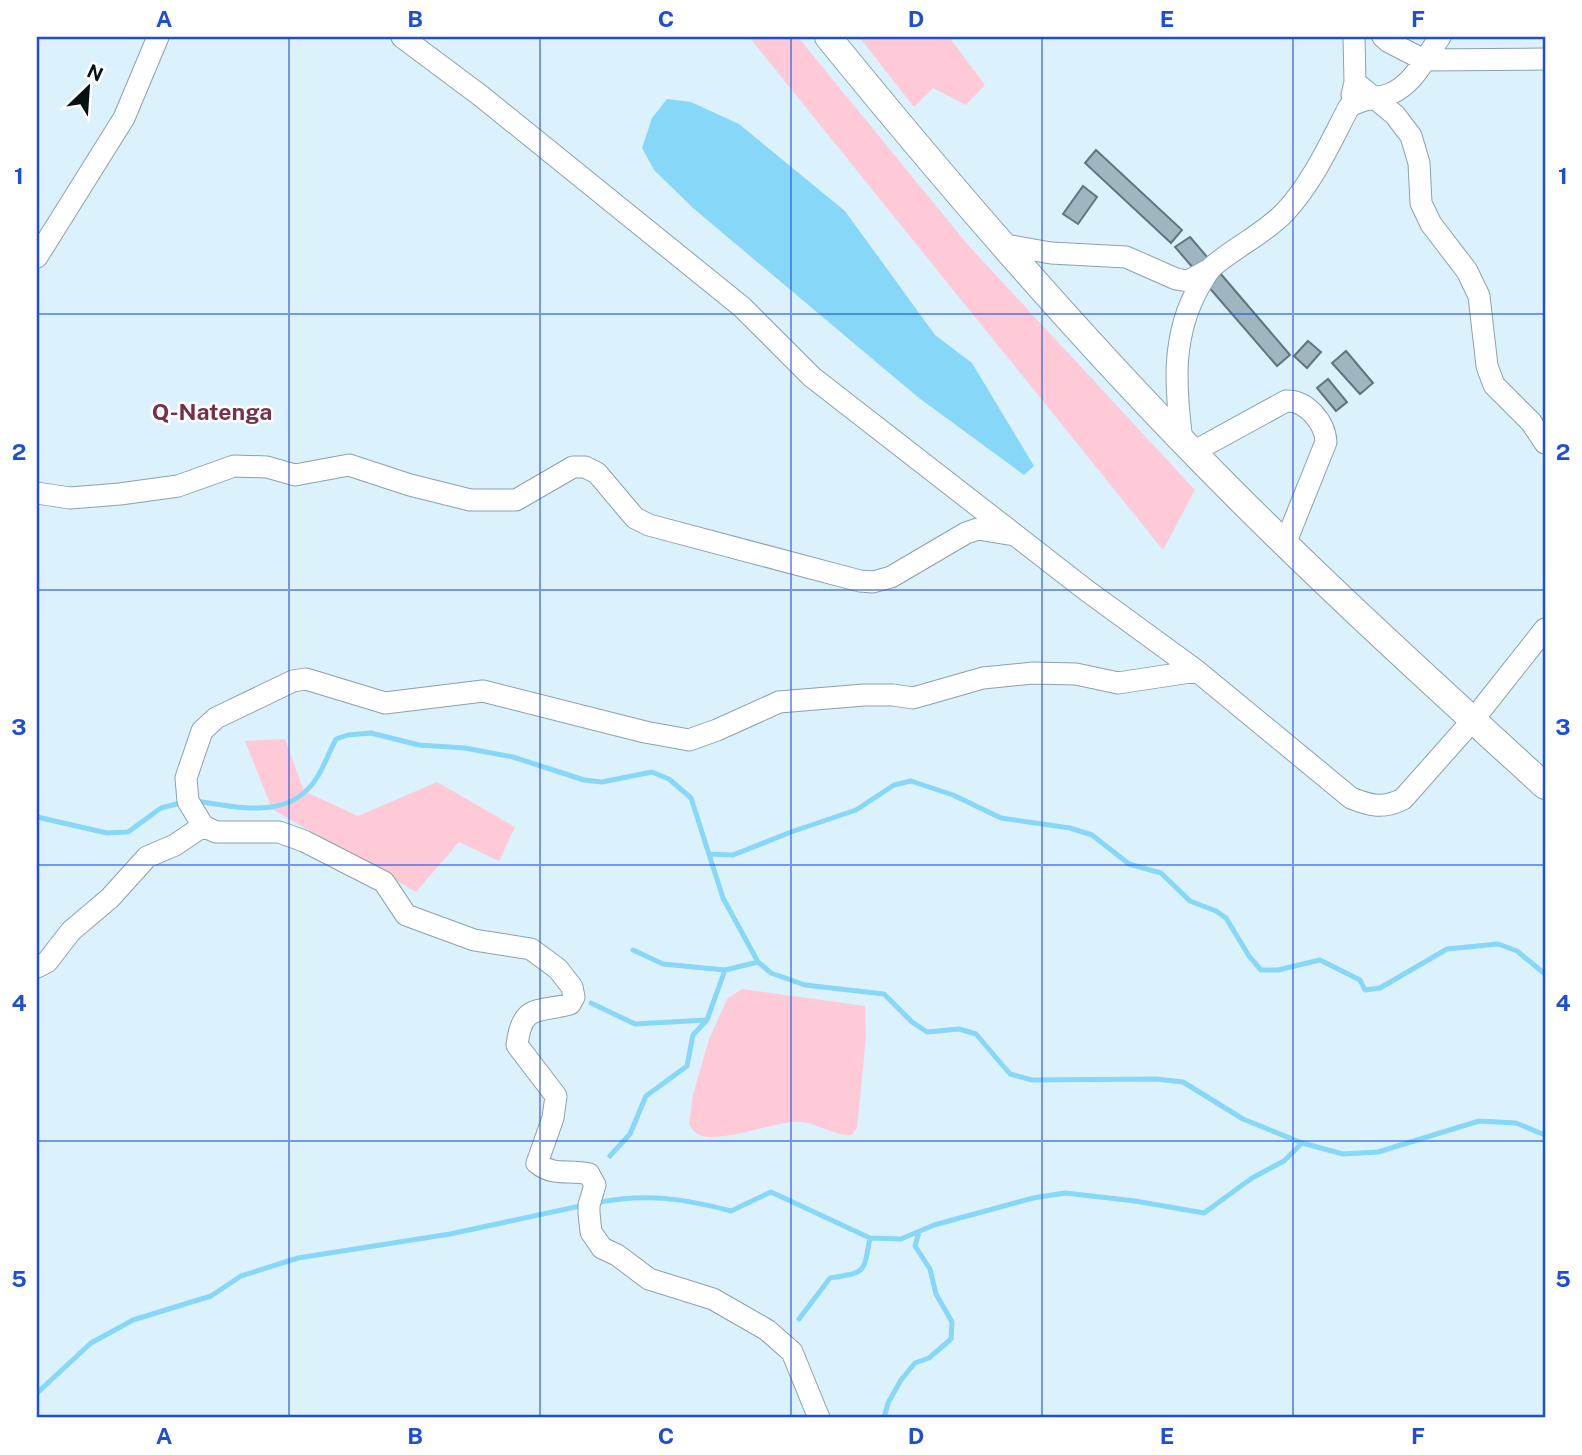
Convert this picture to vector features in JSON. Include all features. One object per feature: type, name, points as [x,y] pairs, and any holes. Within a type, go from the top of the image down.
[{"type":"main road","points":[[828,37],[930,162],[1188,447],[1285,544],[1545,786]]},
{"type":"main road","points":[[1473,720],[1545,798]]},
{"type":"street","points":[[37,257],[124,118],[159,37]]},
{"type":"street","points":[[402,37],[481,96],[742,307],[812,377],[1197,671],[1351,798],[1370,806],[1388,806],[1403,799],[1473,720],[1545,629]]},
{"type":"street","points":[[1005,246],[1051,253],[1126,257],[1175,279],[1188,281],[1210,269],[1283,214],[1306,187],[1349,107],[1355,82],[1354,37]]},
{"type":"street","points":[[1383,37],[1424,60],[1545,59]]},
{"type":"street","points":[[1349,107],[1357,101],[1389,94],[1412,79],[1440,37]]},
{"type":"street","points":[[1355,82],[1395,115],[1411,136],[1419,163],[1421,204],[1431,224],[1467,271],[1479,296],[1487,366],[1494,385],[1531,422],[1545,443]]},
{"type":"street","points":[[1210,269],[1192,298],[1182,329],[1176,364],[1175,389],[1188,447],[1286,401],[1303,404],[1326,432],[1326,442],[1285,544]]},
{"type":"street","points":[[37,493],[70,498],[120,494],[178,486],[234,466],[267,467],[295,475],[349,465],[410,485],[470,500],[516,500],[573,467],[585,467],[597,473],[635,517],[649,525],[860,581],[873,582],[891,577],[966,533],[978,529],[1016,535]]},
{"type":"street","points":[[819,1418],[792,1352],[767,1330],[713,1299],[649,1279],[617,1255],[602,1248],[592,1232],[589,1205],[595,1185],[589,1174],[577,1171],[548,1171],[537,1163],[553,1118],[556,1096],[517,1045],[524,1019],[535,1010],[570,1004],[573,997],[572,987],[558,969],[531,949],[474,940],[406,915],[384,881],[303,841],[279,832],[216,832],[204,826],[188,801],[186,778],[202,731],[216,718],[293,681],[306,679],[385,703],[483,691],[645,732],[689,740],[779,702],[864,695],[913,698],[983,678],[1033,673],[1076,674],[1118,683],[1197,671]]},
{"type":"street","points":[[37,967],[47,962],[71,931],[110,898],[147,857],[175,845],[204,826]]},
{"type":"shaded area","points":[[749,37],[798,37],[968,245],[1195,490],[1163,550]]},
{"type":"shaded area","points":[[859,37],[949,37],[985,85],[966,105],[933,88],[914,107]]},
{"type":"shaded area","points":[[285,739],[304,791],[358,816],[437,782],[515,827],[499,861],[459,842],[416,892],[272,809],[245,741]]},
{"type":"shaded area","points":[[742,989],[865,1006],[866,1037],[857,1128],[852,1135],[838,1134],[801,1122],[715,1137],[704,1136],[693,1130],[689,1124],[693,1095],[709,1039],[727,999]]},
{"type":"water","points":[[667,99],[691,102],[739,124],[845,211],[935,335],[972,363],[1034,466],[1024,475],[919,398],[693,208],[654,170],[642,148],[652,118]]},
{"type":"building","points":[[1096,150],[1182,230],[1171,243],[1085,163]]},
{"type":"building","points":[[1083,186],[1097,197],[1078,224],[1063,214]]},
{"type":"building","points":[[1190,237],[1208,258],[1194,269],[1175,247]]},
{"type":"building","points":[[1220,273],[1290,355],[1277,366],[1207,285]]},
{"type":"building","points":[[1308,341],[1321,352],[1307,368],[1294,356]]},
{"type":"building","points":[[1346,351],[1373,383],[1360,394],[1332,363]]},
{"type":"building","points":[[1328,379],[1347,402],[1336,411],[1317,388]]},
{"type":"waterway","points":[[194,801],[244,808],[276,806],[291,801],[316,779],[336,739],[371,733],[419,745],[465,748],[513,757],[584,780],[602,782],[652,772],[669,779],[691,798],[723,898],[758,962],[771,973],[805,985],[884,994],[912,1022],[927,1032],[959,1029],[976,1034],[1010,1074],[1032,1080],[1156,1079],[1183,1082],[1243,1119],[1302,1143],[1343,1154],[1378,1152],[1479,1121],[1516,1123],[1545,1135]]},
{"type":"waterway","points":[[709,854],[733,855],[856,810],[894,785],[911,781],[953,795],[1001,818],[1070,828],[1092,835],[1129,864],[1161,873],[1190,901],[1226,918],[1249,956],[1261,970],[1278,970],[1320,960],[1360,980],[1365,990],[1380,988],[1447,949],[1498,944],[1517,951],[1545,974]]},
{"type":"waterway","points":[[37,817],[107,833],[128,832],[161,808],[184,802]]},
{"type":"waterway","points":[[633,950],[663,964],[725,970]]},
{"type":"waterway","points":[[610,1156],[630,1134],[646,1096],[687,1066],[693,1035],[707,1020],[725,970],[758,962]]},
{"type":"waterway","points":[[591,1003],[635,1024],[707,1020]]},
{"type":"waterway","points":[[595,1203],[630,1198],[663,1198],[731,1211],[771,1192],[870,1238],[901,1239],[934,1225],[1033,1198],[1065,1193],[1204,1213],[1252,1178],[1284,1161],[1302,1143]]},
{"type":"waterway","points":[[37,1393],[91,1343],[133,1320],[211,1296],[241,1276],[298,1258],[450,1234],[585,1205]]},
{"type":"waterway","points":[[884,1418],[888,1403],[915,1363],[929,1358],[951,1339],[952,1322],[936,1294],[930,1269],[915,1246],[919,1232]]},
{"type":"waterway","points":[[799,1319],[830,1278],[861,1269],[870,1238]]},
{"type":"district","name":"Q-Natenga","points":[[212,411]]}]
